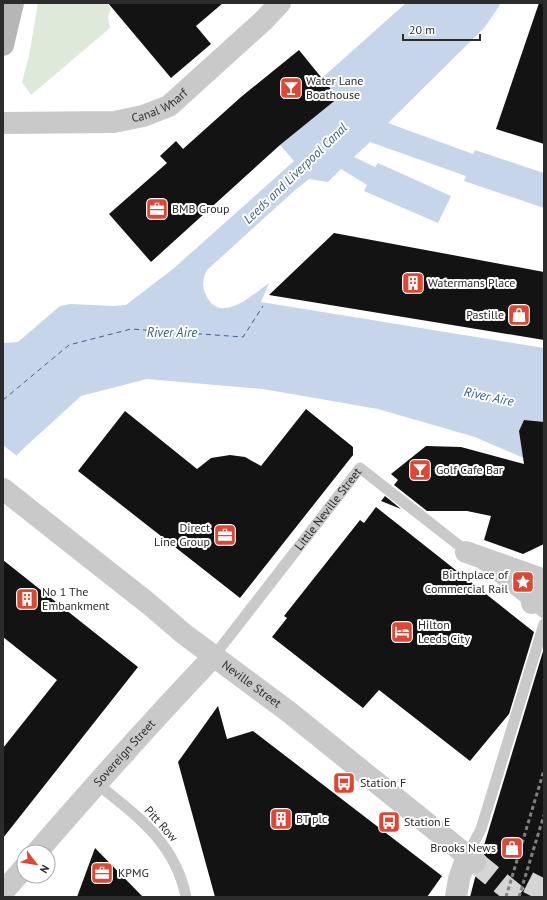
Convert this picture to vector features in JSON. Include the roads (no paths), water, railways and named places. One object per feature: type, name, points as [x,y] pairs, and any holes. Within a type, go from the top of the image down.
[{"type":"street","points":[[3,45],[13,3]]},
{"type":"street","name":"Canal Wharf","points":[[3,122],[114,122],[143,116],[169,106],[264,20],[280,3]]},
{"type":"street","name":"Neville Street","points":[[3,489],[144,600],[184,634],[289,712],[471,859]]},
{"type":"street","name":"Little Neville Street","points":[[466,552],[540,578],[538,608]]},
{"type":"street","name":"Sovereign Street","points":[[44,844],[96,783],[214,656]]},
{"type":"street","points":[[456,897],[459,879],[471,859]]},
{"type":"street","points":[[3,892],[16,877]]},
{"type":"lane","points":[[3,8],[6,3]]},
{"type":"lane","name":"Little Neville Street","points":[[214,656],[360,468],[466,552]]},
{"type":"lane","points":[[471,859],[544,624]]},
{"type":"lane","name":"Pitt Row","points":[[96,783],[144,822],[168,850],[183,880],[186,897]]},
{"type":"water","name":"River Aire","points":[[406,3],[501,3],[485,27],[388,123],[473,154],[475,150],[544,173],[544,208],[464,181],[466,176],[370,142],[354,157],[375,167],[378,163],[451,196],[438,223],[364,191],[367,185],[341,169],[328,182],[309,179],[294,191],[207,270],[203,281],[203,287],[211,303],[219,307],[227,308],[236,305],[269,283],[261,302],[544,348],[544,467],[475,437],[378,409],[263,389],[147,379],[81,396],[3,469],[3,343],[18,342],[60,306],[70,304],[113,306],[126,305],[173,269],[294,161],[280,145],[338,98],[322,78]]},
{"type":"tunnel","points":[[475,862],[518,897]]},
{"type":"tunnel","points":[[533,897],[544,875]]},
{"type":"railway","points":[[506,897],[544,770]]},
{"type":"railway","points":[[519,897],[544,815]]},
{"type":"place","name":"Water Lane Boathouse","points":[[291,88]]},
{"type":"place","name":"BMB Group","points":[[157,209]]},
{"type":"place","name":"Watermans Place","points":[[413,283]]},
{"type":"place","name":"Pastille","points":[[519,315]]},
{"type":"place","name":"Golf Cafe Bar","points":[[420,470]]},
{"type":"place","name":"Direct Line Group","points":[[225,535]]},
{"type":"place","name":"Birthplace of Commercial Rail","points":[[523,582]]},
{"type":"place","name":"No 1 The Embankment","points":[[27,599]]},
{"type":"place","name":"Hilton Leeds City","points":[[402,632]]},
{"type":"place","name":"Station F","points":[[344,783]]},
{"type":"place","name":"BT plc","points":[[281,819]]},
{"type":"place","name":"Station E","points":[[389,822]]},
{"type":"place","name":"Brooks News","points":[[512,848]]},
{"type":"place","name":"KPMG","points":[[102,873]]},
{"type":"water label","name":"Leeds and Liverpool Canal","points":[[295,173]]}]
